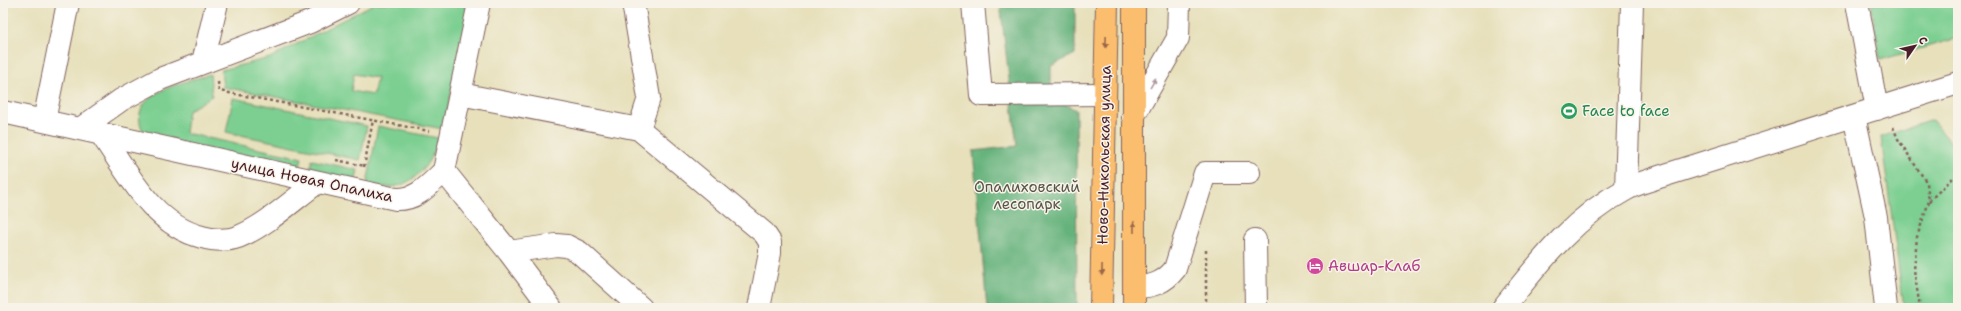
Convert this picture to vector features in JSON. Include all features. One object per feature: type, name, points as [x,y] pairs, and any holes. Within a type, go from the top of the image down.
[{"type":"main road","name":"Ново-Никольская улица","points":[[1101,308],[1107,3]]},
{"type":"main road","name":"Ново-Никольская улица","points":[[1134,3],[1134,298]]},
{"type":"street","points":[[44,121],[68,3]]},
{"type":"street","points":[[208,60],[217,3]]},
{"type":"street","points":[[80,129],[121,100],[160,79],[310,22],[348,3]]},
{"type":"street","points":[[479,3],[444,171],[509,252],[551,308]]},
{"type":"street","points":[[633,3],[649,98],[639,129]]},
{"type":"street","points":[[973,3],[981,95],[1105,94]]},
{"type":"street","points":[[1133,117],[1178,38],[1179,3]]},
{"type":"street","points":[[1626,189],[1632,3]]},
{"type":"street","points":[[1857,3],[1882,107]]},
{"type":"street","points":[[1502,308],[1553,247],[1574,225],[1599,206],[1626,189],[1659,177],[1958,83]]},
{"type":"street","points":[[460,94],[639,129],[764,233],[770,242],[770,253],[759,308]]},
{"type":"street","name":"улица Новая Опалиха","points":[[3,112],[396,199],[407,199],[420,193],[444,171]]},
{"type":"street","points":[[1854,116],[1876,217],[1886,308]]},
{"type":"street","points":[[101,134],[138,190],[164,219],[187,233],[214,240],[237,237],[260,225],[318,182]]},
{"type":"street","points":[[1134,298],[1147,287],[1168,278],[1175,268],[1205,173],[1249,173]]},
{"type":"street","points":[[1255,240],[1256,308]]},
{"type":"street","points":[[509,252],[556,245],[567,246],[578,252],[641,308]]},
{"type":"path","points":[[208,60],[219,91],[451,135]]},
{"type":"path","points":[[1882,107],[1898,139],[1927,183],[1929,201],[1917,237],[1914,270],[1920,308]]},
{"type":"path","points":[[360,191],[373,120]]},
{"type":"path","points":[[1929,201],[1953,178],[1958,177]]},
{"type":"path","points":[[1187,231],[1206,242],[1206,308]]},
{"type":"green space","points":[[375,3],[463,3],[469,13],[443,129],[223,87],[221,70],[270,58]],"holes":[[[354,74],[377,78],[373,95],[351,91]]]},
{"type":"green space","name":"Опалиховский лесопарк","points":[[1000,3],[1075,3],[1075,54],[1051,66],[1051,96],[1076,110],[1077,308],[987,308],[973,151],[1017,146]]},
{"type":"green space","points":[[1871,3],[1958,3],[1958,38],[1880,60]]},
{"type":"green space","points":[[210,74],[212,96],[188,111],[185,133],[302,158],[299,171],[147,138],[140,123],[141,111],[147,101],[170,87]]},
{"type":"green space","points":[[233,98],[367,126],[360,160],[226,132]]},
{"type":"green space","points":[[1932,120],[1958,151],[1958,308],[1904,308],[1881,137]]},
{"type":"green space","points":[[378,126],[438,138],[432,156],[426,165],[413,179],[404,184],[385,187],[367,184]]},
{"type":"green space","points":[[312,160],[358,170],[355,183],[309,174]]},
{"type":"place","name":"Face to face","points":[[1569,111]]},
{"type":"place","name":"Авшар-Клаб","points":[[1315,266]]}]
